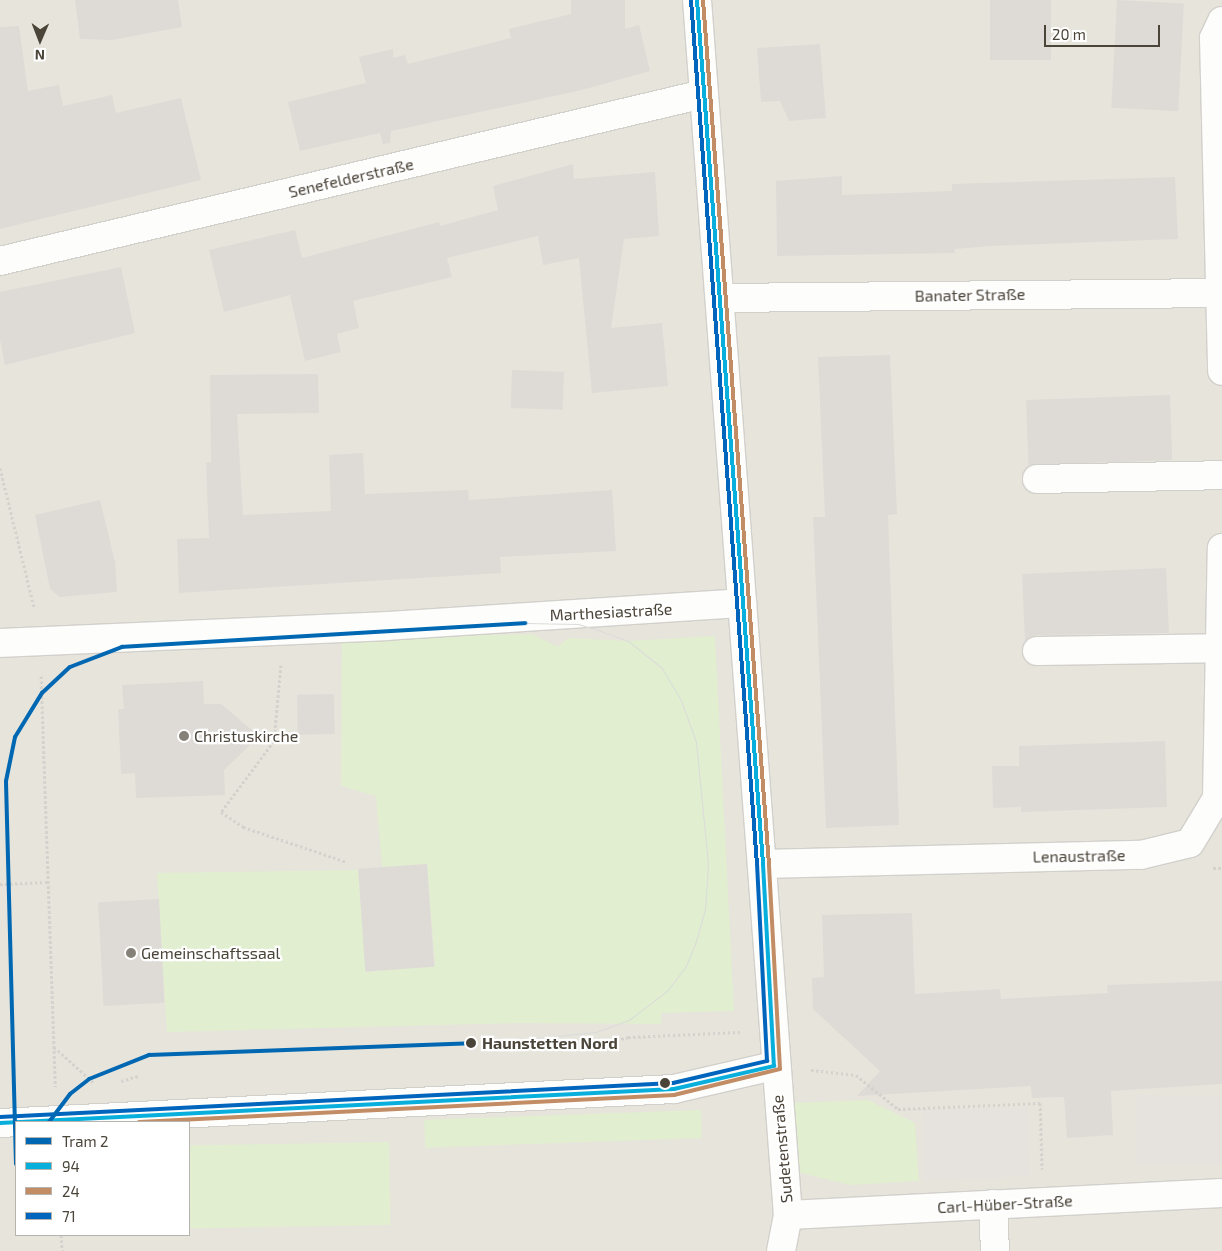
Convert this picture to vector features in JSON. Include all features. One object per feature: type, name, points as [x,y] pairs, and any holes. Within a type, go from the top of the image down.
[{"type":"street","name":"Sudetenstraße","points":[[697,0],[763,864],[774,1066],[788,1215],[781,1251]]},
{"type":"street","points":[[1222,21],[1214,38],[1222,371]]},
{"type":"street","name":"Senefelderstraße","points":[[0,262],[703,94]]},
{"type":"street","name":"Banater Straße","points":[[720,298],[1220,293]]},
{"type":"street","points":[[1038,479],[1222,475]]},
{"type":"street","name":"Lenaustraße","points":[[763,864],[1141,855],[1190,843],[1218,798],[1222,548]]},
{"type":"street","name":"Marthesiastraße","points":[[0,643],[742,603]]},
{"type":"street","points":[[1037,651],[1219,648]]},
{"type":"street","points":[[28,1121],[674,1088],[774,1066]]},
{"type":"street","points":[[0,1122],[15,1121]]},
{"type":"street","name":"Carl-Hüber-Straße","points":[[788,1215],[1222,1193]]},
{"type":"street","points":[[993,1204],[995,1251]]},
{"type":"path","points":[[0,468],[40,641],[56,1120]]},
{"type":"path","points":[[282,661],[274,741],[220,812],[243,827],[347,862]]},
{"type":"path","points":[[0,884],[48,882]]},
{"type":"path","points":[[598,1045],[628,1037],[743,1032]]},
{"type":"path","points":[[774,1066],[856,1076],[898,1109],[1040,1103],[1043,1202]]},
{"type":"path","points":[[61,1236],[62,1251]]},
{"type":"shaded area","points":[[0,0],[1222,0],[1222,1251],[0,1251]]},
{"type":"shaded area","points":[[1137,1095],[1222,1095],[1222,1165],[1137,1165]]},
{"type":"shaded area","points":[[1028,1107],[1030,1176],[924,1180],[922,1111]]},
{"type":"green space","points":[[532,634],[558,647],[568,638],[628,641],[715,636],[734,1011],[661,1013],[661,1024],[515,1023],[167,1032],[157,873],[358,870],[366,972],[435,966],[427,864],[382,868],[376,796],[341,786],[342,638]]},
{"type":"green space","points":[[868,1100],[915,1123],[919,1181],[850,1185],[793,1171],[791,1103]]},
{"type":"green space","points":[[701,1110],[702,1138],[425,1148],[424,1120]]},
{"type":"green space","points":[[389,1142],[390,1225],[190,1228],[190,1145]]},
{"type":"building","points":[[75,0],[178,0],[182,27],[112,40],[80,39]]},
{"type":"building","points":[[571,0],[625,0],[625,29],[639,25],[650,71],[582,90],[391,131],[390,143],[383,144],[380,133],[300,151],[288,102],[366,83],[359,57],[393,49],[393,58],[405,55],[408,64],[511,38],[509,29],[571,14]]},
{"type":"building","points":[[990,0],[1051,0],[1051,60],[990,60]]},
{"type":"building","points":[[1117,0],[1184,4],[1178,111],[1111,108]]},
{"type":"building","points":[[19,26],[28,91],[59,85],[63,106],[112,95],[116,113],[181,98],[201,180],[0,229],[0,27]]},
{"type":"building","points":[[820,44],[826,118],[789,121],[780,101],[761,102],[757,48]]},
{"type":"building","points":[[573,164],[574,179],[655,172],[659,236],[624,239],[611,328],[662,323],[668,386],[592,393],[579,258],[543,265],[538,236],[447,258],[452,277],[353,301],[359,328],[337,334],[341,352],[305,361],[290,295],[224,312],[209,250],[295,230],[302,258],[439,222],[440,226],[498,210],[493,186]]},
{"type":"building","points":[[842,176],[842,195],[952,191],[952,184],[1175,177],[1178,239],[991,246],[954,249],[955,253],[777,256],[776,181]]},
{"type":"building","points":[[121,267],[135,333],[5,365],[0,340],[0,292]]},
{"type":"building","points":[[890,355],[897,514],[888,515],[899,825],[826,828],[813,517],[825,517],[818,357]]},
{"type":"building","points":[[512,370],[564,372],[563,410],[511,408]]},
{"type":"building","points":[[318,374],[319,413],[237,414],[243,515],[331,511],[329,455],[363,453],[365,494],[468,490],[469,500],[612,490],[616,551],[500,557],[501,573],[179,593],[177,539],[209,538],[206,463],[211,462],[210,375]]},
{"type":"building","points":[[1170,395],[1172,460],[1028,465],[1026,400]]},
{"type":"building","points":[[100,500],[115,562],[117,592],[60,597],[50,589],[35,515]]},
{"type":"building","points":[[1166,568],[1169,633],[1037,635],[1025,641],[1022,574]]},
{"type":"building","name":"Christuskirche","points":[[203,681],[204,704],[221,704],[259,736],[224,770],[225,795],[136,798],[135,773],[121,774],[118,709],[124,709],[122,685]]},
{"type":"building","points":[[334,694],[335,734],[298,735],[297,695]]},
{"type":"building","points":[[1165,741],[1167,807],[1021,812],[1021,807],[993,808],[992,766],[1019,766],[1019,746]]},
{"type":"building","points":[[427,864],[434,967],[365,972],[358,869]]},
{"type":"building","name":"Gemeinschaftssaal","points":[[159,899],[164,1003],[104,1006],[98,902]]},
{"type":"building","points":[[912,913],[915,994],[1000,989],[1001,999],[1108,993],[1107,985],[1222,981],[1222,1084],[1111,1091],[1113,1135],[1067,1138],[1064,1097],[1032,1098],[1031,1086],[857,1096],[880,1071],[813,1009],[812,978],[824,977],[822,915]]},
{"type":"tram line","points":[[508,1041],[596,1032],[629,1020],[668,990],[686,966],[696,941],[705,910],[708,864],[696,742],[681,700],[662,668],[628,641],[601,631],[578,624],[525,623]]},
{"type":"tram line","name":"2","points":[[15,1126],[6,781],[15,737],[42,693],[70,667],[122,647],[525,623]]},
{"type":"tram line","name":"2","points":[[50,1121],[70,1094],[89,1079],[149,1055],[471,1043]]},
{"type":"transit line","name":"71","points":[[0,1117],[673,1083],[767,1061],[757,864],[691,0]]},
{"type":"transit line","name":"94","points":[[697,0],[763,864],[774,1066]]},
{"type":"transit line","name":"24","points":[[159,1121],[674,1095],[780,1069],[769,864],[703,0]]},
{"type":"transit line","name":"94","points":[[40,1121],[674,1089],[774,1066]]},
{"type":"transit line","name":"94","points":[[0,1123],[15,1122]]},
{"type":"place","name":"Christuskirche","points":[[184,736]]},
{"type":"place","name":"Gemeinschaftssaal","points":[[131,953]]},
{"type":"place","name":"Haunstetten Nord","points":[[471,1043]]}]
